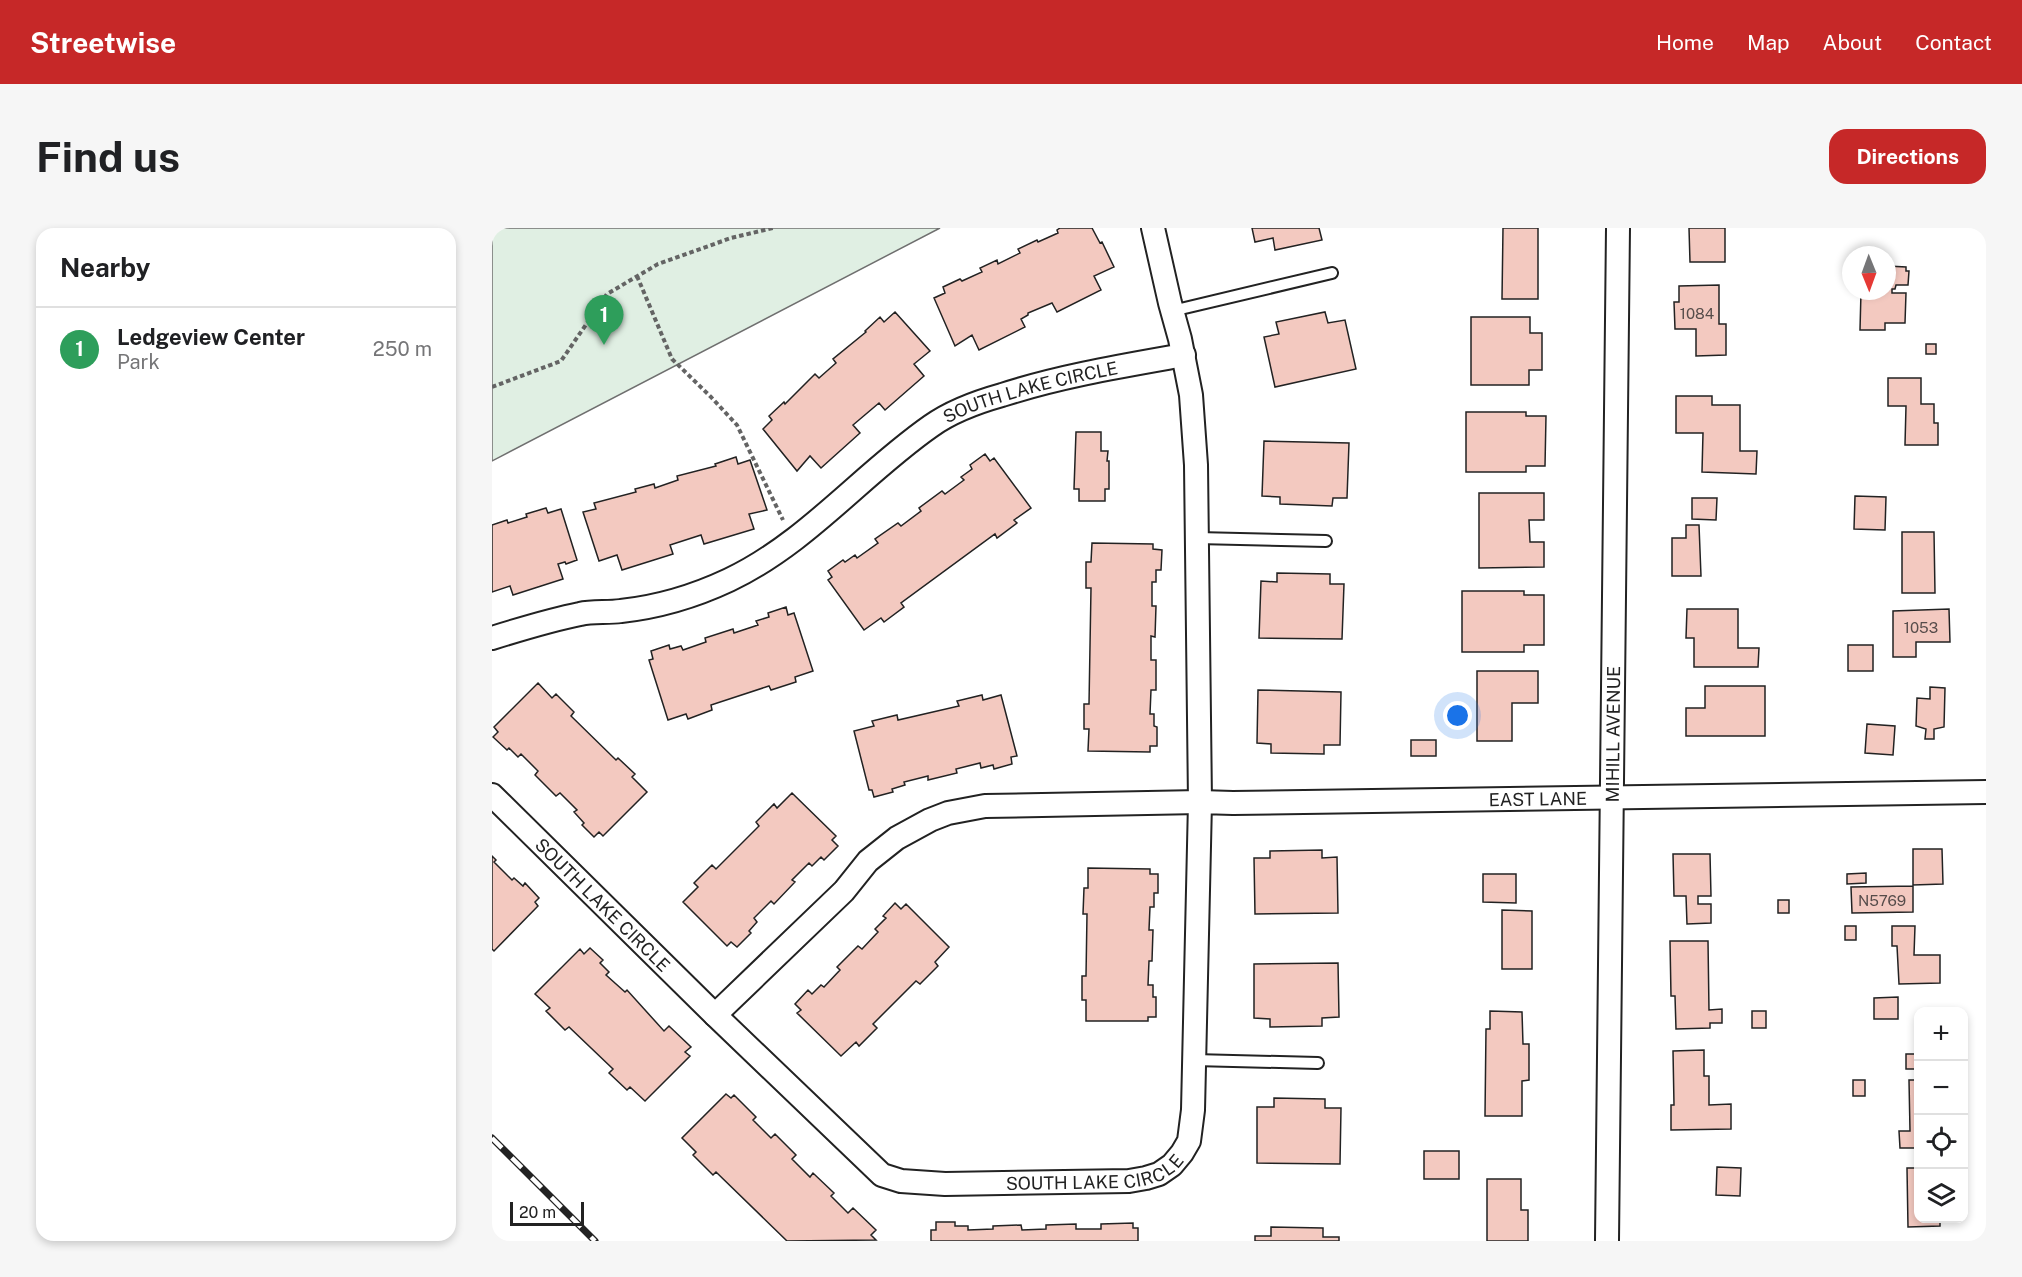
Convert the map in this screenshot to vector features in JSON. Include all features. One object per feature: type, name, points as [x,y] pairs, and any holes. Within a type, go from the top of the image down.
[{"type":"street","points":[[1153,228],[1184,355]]},
{"type":"street","name":"MIHILL AVENUE","points":[[1607,1241],[1618,228]]},
{"type":"street","name":"SOUTH LAKE CIRCLE","points":[[492,638],[582,613],[638,609],[693,595],[745,572],[793,542],[887,459],[932,426],[965,408],[982,400],[1064,377],[1184,355],[1189,376],[1196,465],[1200,802],[1193,1110],[1189,1141],[1172,1165],[1159,1174],[1129,1181],[921,1183],[901,1181],[882,1175],[715,1015],[492,795]]},
{"type":"street","name":"EAST LANE","points":[[1200,802],[1986,792]]},
{"type":"street","points":[[715,1015],[844,891],[868,861],[897,838],[930,820],[948,813],[985,806],[1200,802]]},
{"type":"lane","points":[[1172,311],[1332,273]]},
{"type":"lane","points":[[1197,538],[1326,541]]},
{"type":"lane","points":[[1194,1060],[1318,1063]]},
{"type":"path","points":[[492,387],[561,361],[607,294],[658,264],[731,237],[773,228]]},
{"type":"path","points":[[637,276],[672,359],[737,425],[793,542]]},
{"type":"green space","points":[[492,228],[940,228],[492,461]]},
{"type":"building","points":[[1060,228],[1092,228],[1100,243],[1102,242],[1114,267],[1094,276],[1101,290],[1057,312],[1052,303],[1028,313],[1021,319],[1025,327],[979,350],[972,335],[955,346],[934,298],[945,293],[943,287],[982,272],[980,268],[997,260],[998,264],[1020,253],[1018,249],[1058,233],[1057,230]]},
{"type":"building","points":[[1252,228],[1319,228],[1322,240],[1275,250],[1273,238],[1255,242]]},
{"type":"building","points":[[1503,228],[1538,228],[1538,299],[1502,299]]},
{"type":"building","points":[[1689,228],[1725,228],[1725,262],[1690,262]]},
{"type":"building","points":[[1896,266],[1906,267],[1906,271],[1909,271],[1908,285],[1896,285]]},
{"type":"building","points":[[1719,285],[1719,324],[1726,324],[1726,355],[1696,356],[1696,329],[1675,329],[1674,302],[1679,302],[1679,286]]},
{"type":"building","points":[[1896,293],[1906,293],[1905,323],[1885,323],[1885,330],[1860,330],[1861,300],[1896,300]]},
{"type":"building","points":[[895,312],[930,351],[914,364],[924,376],[885,410],[879,403],[853,425],[860,433],[821,468],[810,456],[797,471],[763,429],[772,420],[769,416],[784,402],[785,404],[815,374],[819,378],[836,363],[833,359],[866,332],[880,317],[884,322]]},
{"type":"building","points":[[1325,312],[1328,323],[1345,320],[1356,369],[1275,387],[1264,337],[1279,334],[1276,322]]},
{"type":"building","points":[[1471,317],[1530,317],[1530,333],[1542,333],[1542,370],[1529,370],[1529,385],[1471,385]]},
{"type":"building","points":[[1926,344],[1936,344],[1936,354],[1926,354]]},
{"type":"building","points":[[1888,378],[1921,378],[1921,404],[1934,404],[1934,423],[1938,423],[1938,445],[1905,445],[1906,406],[1888,406]]},
{"type":"building","points":[[1676,396],[1712,396],[1712,405],[1740,405],[1740,451],[1757,451],[1756,474],[1702,472],[1703,433],[1676,433]]},
{"type":"building","points":[[1466,412],[1526,412],[1526,416],[1546,416],[1545,466],[1526,466],[1526,472],[1466,472]]},
{"type":"building","points":[[1076,432],[1101,432],[1101,451],[1108,451],[1107,461],[1109,461],[1109,489],[1105,489],[1105,501],[1079,501],[1079,489],[1074,489]]},
{"type":"building","points":[[1264,441],[1349,443],[1347,498],[1333,498],[1332,506],[1280,504],[1280,497],[1262,496]]},
{"type":"building","points":[[985,454],[990,461],[994,458],[1031,508],[1014,520],[1017,523],[997,538],[995,534],[901,603],[904,607],[884,622],[881,618],[864,630],[828,580],[832,577],[828,571],[843,560],[845,562],[855,555],[857,558],[878,543],[875,539],[898,523],[901,526],[921,511],[919,508],[942,491],[945,494],[964,480],[961,477],[972,469],[970,465]]},
{"type":"building","points":[[736,457],[738,464],[750,460],[767,510],[749,514],[754,529],[704,544],[701,535],[670,545],[673,554],[622,570],[617,555],[599,561],[583,512],[596,509],[594,503],[636,492],[635,489],[654,484],[655,488],[678,480],[677,476],[716,466],[715,464]]},
{"type":"building","points":[[1479,493],[1544,493],[1544,520],[1529,520],[1530,542],[1544,542],[1544,567],[1479,568]]},
{"type":"building","points":[[1855,496],[1886,497],[1885,530],[1854,529]]},
{"type":"building","points":[[1692,498],[1717,498],[1716,520],[1692,519]]},
{"type":"building","points":[[546,508],[548,513],[561,509],[577,560],[558,564],[563,579],[513,595],[510,586],[492,592],[492,525],[507,520],[508,523]]},
{"type":"building","points":[[1686,525],[1699,525],[1701,576],[1672,576],[1672,538],[1686,538]]},
{"type":"building","points":[[1902,532],[1934,532],[1935,593],[1902,593]]},
{"type":"building","points":[[1092,543],[1153,544],[1153,549],[1162,550],[1161,570],[1156,570],[1156,582],[1152,582],[1152,606],[1156,606],[1155,637],[1151,636],[1151,660],[1156,660],[1156,690],[1151,690],[1150,714],[1154,714],[1154,726],[1157,727],[1157,746],[1150,746],[1150,752],[1088,751],[1089,729],[1084,729],[1084,704],[1089,704],[1091,588],[1086,588],[1086,562],[1091,562]]},
{"type":"building","points":[[1277,573],[1330,574],[1330,584],[1344,584],[1342,639],[1259,638],[1261,581],[1277,582]]},
{"type":"building","points":[[1462,591],[1524,591],[1524,595],[1544,595],[1544,645],[1524,645],[1524,652],[1462,652]]},
{"type":"building","points":[[786,607],[788,615],[794,613],[813,671],[795,677],[796,682],[771,690],[769,686],[711,705],[712,710],[688,719],[686,714],[668,720],[649,660],[653,659],[651,651],[669,645],[670,649],[681,646],[683,650],[706,642],[705,638],[733,629],[734,633],[758,625],[756,621],[769,617],[768,613]]},
{"type":"building","points":[[1687,609],[1738,609],[1738,648],[1759,648],[1758,667],[1694,667],[1694,638],[1686,638]]},
{"type":"building","points":[[1949,609],[1950,642],[1916,642],[1916,657],[1893,657],[1893,611]]},
{"type":"building","points":[[1848,645],[1873,645],[1873,671],[1848,671]]},
{"type":"building","points":[[1477,671],[1538,671],[1538,703],[1512,703],[1512,741],[1477,741]]},
{"type":"building","points":[[538,683],[552,698],[556,694],[574,712],[571,716],[616,760],[618,758],[635,774],[632,777],[647,792],[603,836],[599,832],[594,837],[582,825],[584,823],[574,812],[577,810],[560,793],[556,796],[535,775],[538,771],[521,754],[518,757],[493,737],[498,732],[494,727]]},
{"type":"building","points":[[1705,686],[1765,686],[1765,736],[1686,736],[1686,708],[1705,708]]},
{"type":"building","points":[[1930,687],[1945,688],[1944,727],[1934,729],[1934,739],[1925,739],[1926,729],[1916,726],[1917,698],[1930,699]]},
{"type":"building","points":[[1258,690],[1341,692],[1340,745],[1324,745],[1324,754],[1271,753],[1271,744],[1257,743]]},
{"type":"building","points":[[982,695],[983,700],[1001,695],[1017,756],[1011,757],[1012,764],[994,769],[993,765],[981,768],[980,763],[956,769],[957,773],[928,780],[928,776],[904,782],[905,785],[892,789],[893,792],[874,797],[872,790],[869,790],[854,731],[874,726],[872,721],[897,715],[898,720],[959,706],[957,701]]},
{"type":"building","points":[[1867,724],[1895,726],[1893,755],[1865,753]]},
{"type":"building","points":[[1411,740],[1436,740],[1436,756],[1411,756]]},
{"type":"building","points":[[792,793],[836,836],[832,840],[838,846],[824,860],[821,857],[812,866],[809,863],[792,880],[795,882],[774,904],[771,901],[754,918],[757,922],[749,931],[751,933],[737,947],[731,942],[727,946],[683,902],[698,887],[694,883],[712,865],[716,869],[759,826],[756,822],[774,804],[777,808]]},
{"type":"building","points":[[1913,849],[1942,849],[1943,884],[1913,885]]},
{"type":"building","points":[[1322,850],[1322,858],[1337,857],[1338,913],[1255,914],[1254,858],[1270,858],[1270,851]]},
{"type":"building","points":[[1673,854],[1710,854],[1711,896],[1698,896],[1698,904],[1711,904],[1711,923],[1687,924],[1686,896],[1674,896]]},
{"type":"building","points":[[492,856],[496,860],[494,862],[512,880],[514,878],[523,886],[525,883],[539,898],[535,902],[538,906],[494,951],[492,949]]},
{"type":"building","points":[[1088,868],[1150,869],[1150,874],[1158,874],[1158,893],[1154,893],[1154,907],[1150,907],[1149,930],[1153,930],[1152,961],[1149,961],[1148,985],[1153,985],[1153,997],[1156,997],[1156,1017],[1148,1017],[1148,1021],[1086,1021],[1086,1000],[1082,1000],[1082,976],[1086,976],[1087,914],[1083,914],[1084,888],[1088,888]]},
{"type":"building","points":[[1866,873],[1866,883],[1847,884],[1847,874]]},
{"type":"building","points":[[1483,874],[1516,874],[1516,903],[1483,902]]},
{"type":"building","points":[[1913,886],[1913,912],[1852,913],[1851,887]]},
{"type":"building","points":[[1778,900],[1789,900],[1789,913],[1778,913]]},
{"type":"building","points":[[895,903],[901,909],[906,904],[949,947],[935,962],[938,966],[920,984],[916,981],[873,1024],[877,1028],[859,1046],[856,1042],[841,1056],[797,1013],[801,1010],[795,1004],[808,990],[812,994],[821,985],[824,987],[840,970],[837,967],[858,946],[862,949],[878,932],[875,929],[886,918],[883,916]]},
{"type":"building","points":[[1502,910],[1532,911],[1532,969],[1502,969]]},
{"type":"building","points":[[1845,926],[1856,926],[1856,940],[1845,940]]},
{"type":"building","points":[[1892,926],[1915,926],[1914,955],[1940,955],[1940,983],[1899,984],[1897,946],[1892,946]]},
{"type":"building","points":[[1670,941],[1708,941],[1709,1010],[1722,1009],[1722,1023],[1710,1023],[1710,1028],[1676,1029],[1675,996],[1671,996]]},
{"type":"building","points":[[590,948],[603,960],[600,963],[609,972],[606,975],[625,992],[627,990],[664,1031],[669,1026],[691,1047],[685,1052],[690,1056],[645,1101],[630,1087],[627,1090],[609,1073],[613,1069],[569,1027],[565,1030],[546,1011],[550,1008],[535,994],[580,949],[584,954]]},
{"type":"building","points":[[1338,963],[1339,1017],[1322,1018],[1322,1026],[1270,1027],[1270,1019],[1254,1018],[1254,964]]},
{"type":"building","points":[[1898,997],[1898,1019],[1874,1019],[1874,998]]},
{"type":"building","points":[[1490,1011],[1522,1012],[1523,1044],[1529,1044],[1529,1080],[1522,1081],[1522,1116],[1485,1116],[1486,1029],[1490,1029]]},
{"type":"building","points":[[1752,1011],[1766,1011],[1766,1028],[1752,1028]]},
{"type":"building","points":[[1704,1050],[1704,1076],[1709,1076],[1709,1105],[1731,1104],[1731,1129],[1671,1130],[1671,1105],[1674,1105],[1673,1051]]},
{"type":"building","points":[[1906,1054],[1914,1054],[1914,1069],[1906,1069]]},
{"type":"building","points":[[1853,1080],[1865,1080],[1865,1096],[1853,1096]]},
{"type":"building","points":[[1909,1080],[1914,1080],[1914,1148],[1900,1148],[1899,1131],[1910,1131]]},
{"type":"building","points":[[726,1094],[731,1098],[734,1095],[756,1117],[753,1120],[771,1138],[775,1134],[796,1155],[792,1159],[810,1177],[813,1173],[834,1193],[831,1196],[848,1213],[853,1208],[876,1230],[871,1235],[876,1240],[787,1241],[716,1172],[713,1175],[693,1155],[696,1152],[682,1138]]},
{"type":"building","points":[[1274,1098],[1325,1099],[1325,1108],[1341,1108],[1340,1164],[1257,1163],[1257,1107],[1274,1107]]},
{"type":"building","points":[[1424,1151],[1459,1151],[1459,1179],[1424,1179]]},
{"type":"building","points":[[1717,1167],[1741,1168],[1740,1196],[1716,1195]]},
{"type":"building","points":[[1907,1168],[1914,1168],[1914,1223],[1940,1223],[1940,1226],[1908,1227]]},
{"type":"building","points":[[1487,1179],[1521,1179],[1521,1210],[1528,1210],[1528,1241],[1487,1241]]},
{"type":"building","points":[[936,1222],[955,1222],[955,1226],[968,1226],[968,1230],[1021,1225],[1022,1230],[1046,1229],[1046,1225],[1076,1224],[1076,1229],[1101,1229],[1101,1224],[1133,1223],[1133,1228],[1138,1228],[1138,1241],[931,1241],[931,1230],[936,1230]]},
{"type":"building","points":[[1271,1227],[1323,1228],[1323,1237],[1339,1237],[1339,1241],[1255,1241],[1255,1236],[1271,1236]]},
{"type":"railway","points":[[492,1138],[595,1241]]},
{"type":"place","name":"Ledgeview Center","points":[[604,345]]}]
